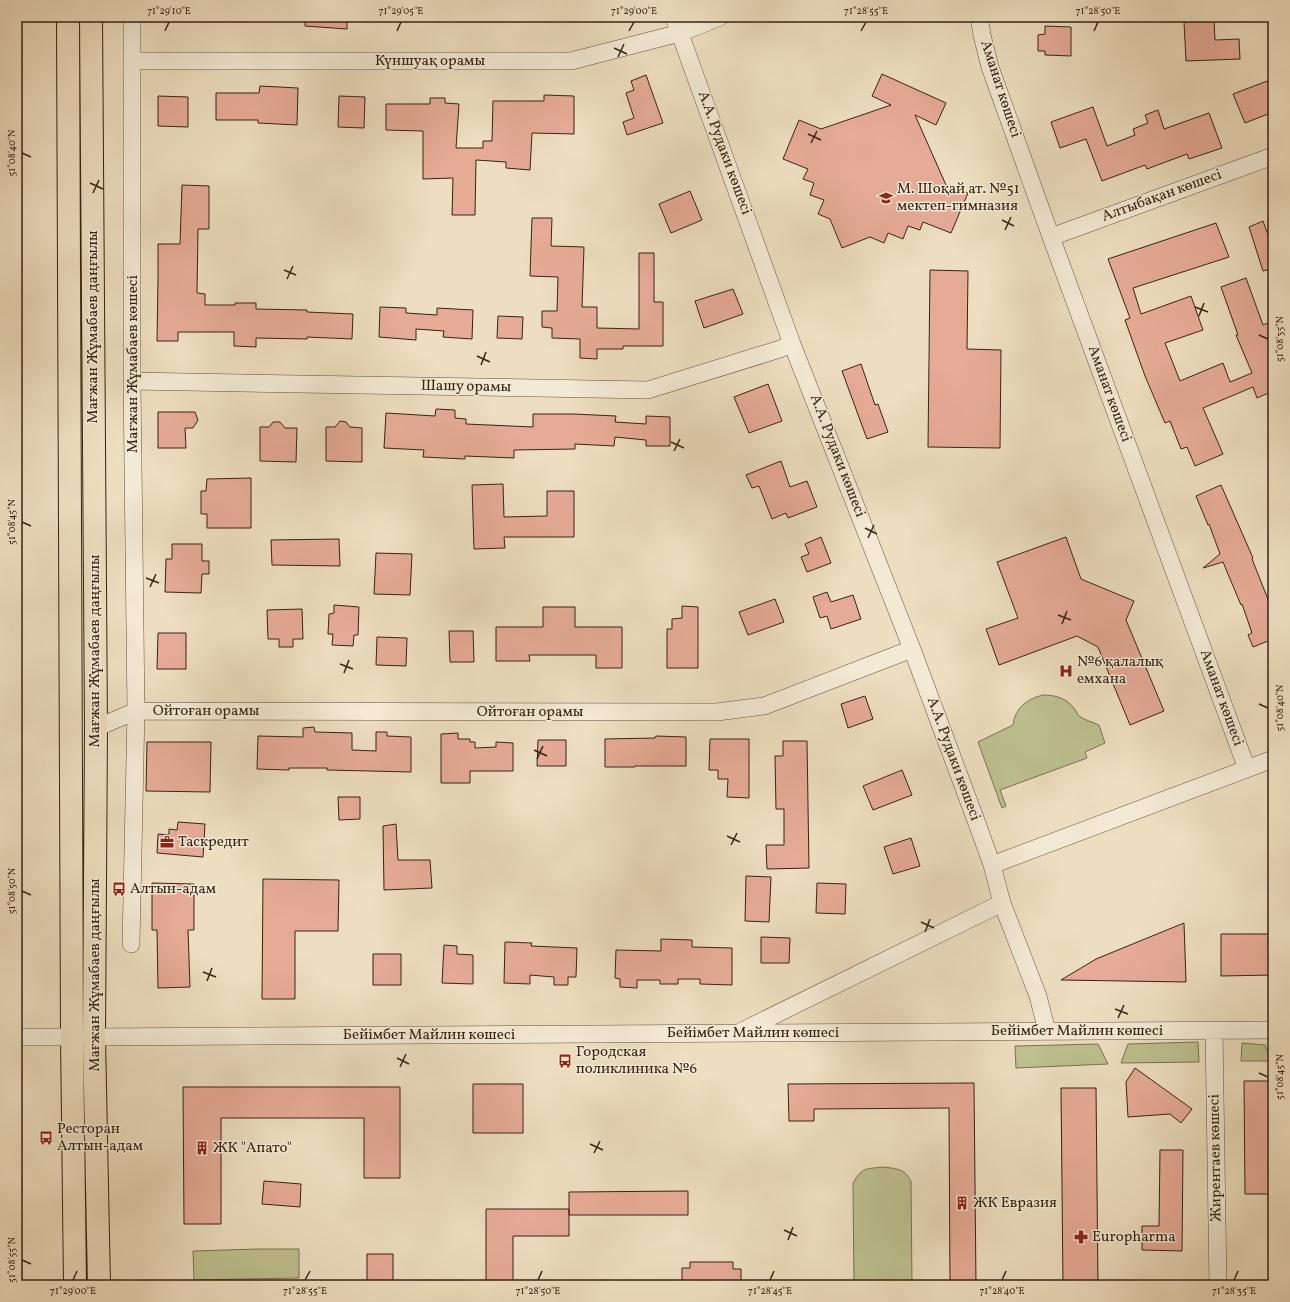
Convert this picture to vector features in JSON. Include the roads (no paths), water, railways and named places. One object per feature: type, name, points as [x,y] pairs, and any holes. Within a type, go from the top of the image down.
[{"type":"main road","name":"Мағжан Жұмабаев даңғылы","points":[[68,17],[72,1037],[76,1285]]},
{"type":"main road","name":"Мағжан Жұмабаев даңғылы","points":[[91,17],[96,728],[94,1037],[98,1285]]},
{"type":"main road","name":"Бейімбет Майлин көшесі","points":[[72,1037],[94,1037]]},
{"type":"street","name":"Мағжан Жұмабаев көшесі","points":[[131,944],[136,711],[132,381],[132,17]]},
{"type":"street","name":"А.А. Рудаки көшесі","points":[[674,17],[792,344],[912,649],[992,865],[1002,903],[1038,996],[1047,1031]]},
{"type":"street","name":"Күншуақ орамы","points":[[133,61],[570,61],[680,33],[720,17]]},
{"type":"street","name":"Аманат көшесі","points":[[979,17],[990,67],[1247,769]]},
{"type":"street","name":"Алтыбақан көшесі","points":[[1051,237],[1273,156]]},
{"type":"street","name":"Шашу орамы","points":[[132,381],[648,390],[792,344]]},
{"type":"street","name":"Ойтоған орамы","points":[[136,711],[717,712],[764,706],[912,649]]},
{"type":"street","points":[[96,728],[136,711]]},
{"type":"street","points":[[992,865],[1273,759]]},
{"type":"street","points":[[738,1033],[1002,903]]},
{"type":"street","name":"Жирентаев көшесі","points":[[1214,1030],[1218,1285]]},
{"type":"street","name":"Бейімбет Майлин көшесі","points":[[94,1037],[1273,1030]]},
{"type":"street","name":"Бейімбет Майлин көшесі","points":[[17,1037],[72,1037]]},
{"type":"place","name":"М. Шоқай ат. №51 мектеп-гимназия","points":[[886,198]]},
{"type":"place","name":"№6 қалалық емхана","points":[[1066,671]]},
{"type":"place","name":"Таскредит","points":[[167,842]]},
{"type":"place","name":"Алтын-адам","points":[[119,889]]},
{"type":"place","name":"Городская поликлиника №6","points":[[565,1061]]},
{"type":"place","name":"Ресторан Алтын-адам","points":[[46,1138]]},
{"type":"place","name":"ЖК \"Апато\"","points":[[202,1148]]},
{"type":"place","name":"ЖК Евразия","points":[[962,1203]]},
{"type":"place","name":"Europharma","points":[[1081,1237]]}]
